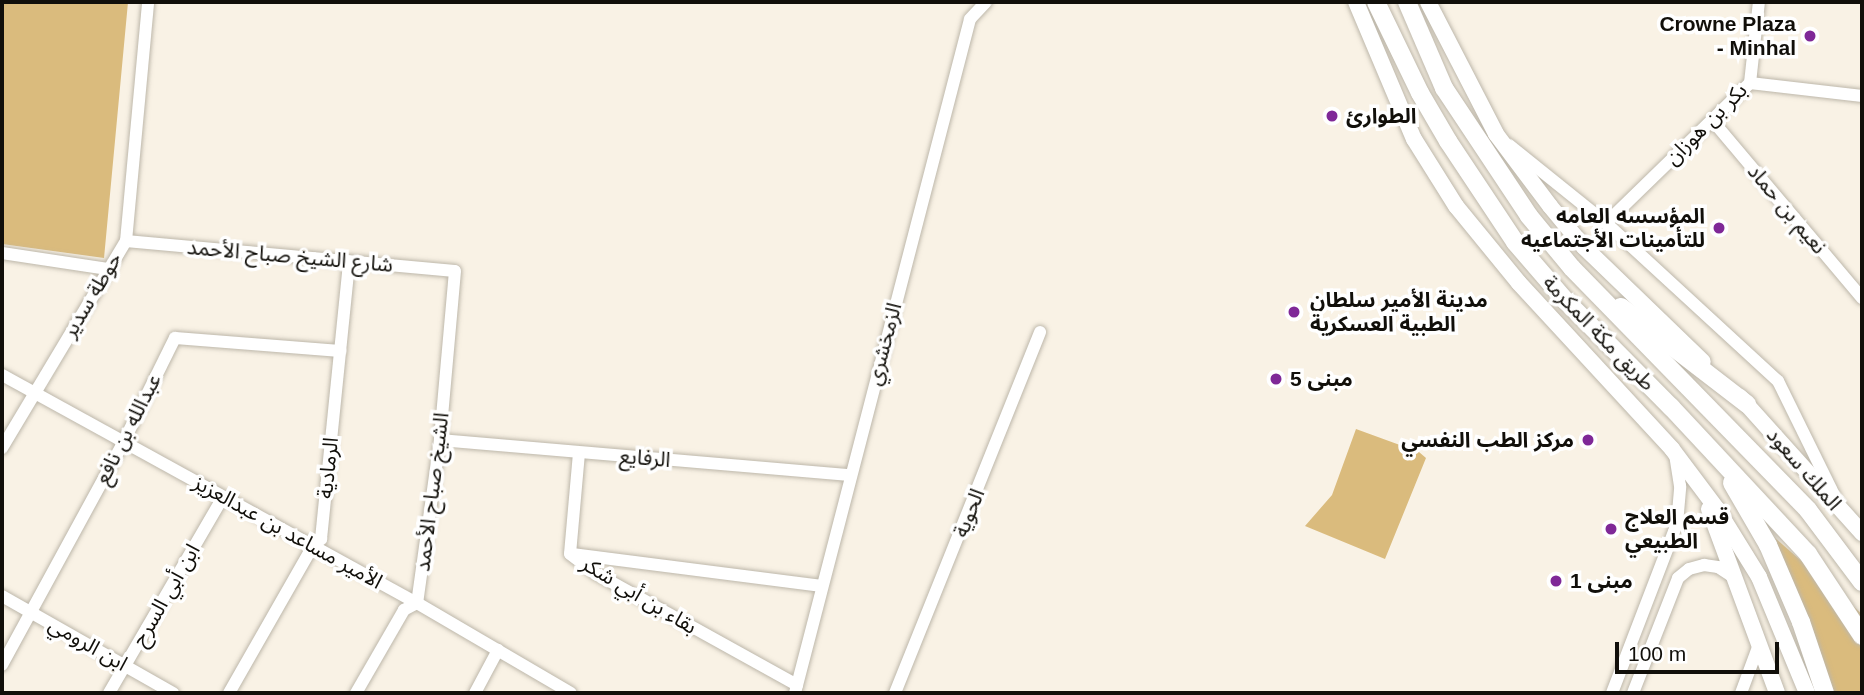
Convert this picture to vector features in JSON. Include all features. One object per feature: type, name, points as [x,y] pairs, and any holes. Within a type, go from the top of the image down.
[{"type":"highway","name":"طريق مكة المكرمة","points":[[1376,2],[1441,129],[1515,242],[1566,301],[1808,554],[1862,636]]},
{"type":"highway","name":"طريق مكة المكرمة","points":[[1407,2],[1444,88],[1529,216],[1572,268],[1808,510],[1862,582]]},
{"type":"highway","points":[[1572,268],[1746,404]]},
{"type":"highway","points":[[1716,456],[1768,545],[1801,622],[1825,693]]},
{"type":"main road","points":[[1356,2],[1414,139],[1456,206],[1519,283],[1672,449],[1736,536],[1759,577],[1807,693]]},
{"type":"main road","points":[[1368,2],[1374,48]]},
{"type":"main road","name":"الملك سعود","points":[[1427,2],[1496,134],[1584,247],[1746,404],[1862,533]]},
{"type":"main road","points":[[1698,484],[1737,579],[1777,693]]},
{"type":"street","name":"حوطة سدير","points":[[2,448],[33,392],[126,241],[148,2]]},
{"type":"street","name":"الزمخشري","points":[[796,689],[970,19],[986,2]]},
{"type":"street","name":"بكر بن هوزان","points":[[1606,223],[1750,83],[1759,2]]},
{"type":"street","points":[[1750,83],[1862,96]]},
{"type":"street","name":"نعيم بن حماد","points":[[1712,120],[1862,298]]},
{"type":"street","points":[[1496,134],[1606,223],[1778,380],[1843,515]]},
{"type":"street","name":"شارع الشيخ صباح الأحمد","points":[[126,241],[455,271]]},
{"type":"street","points":[[2,253],[108,269]]},
{"type":"street","name":"الرمادية","points":[[229,693],[313,546],[321,539],[349,261]]},
{"type":"street","name":"الشيخ صباح الأحمد","points":[[418,603],[440,440],[455,271]]},
{"type":"street","points":[[1852,285],[1862,275]]},
{"type":"street","name":"الحوية","points":[[895,693],[1040,331]]},
{"type":"street","name":"عبدالله بن نافع","points":[[2,665],[124,441],[175,338],[340,351]]},
{"type":"street","name":"الأمير مساعد بن عبدالعزيز","points":[[2,375],[418,603],[571,693]]},
{"type":"street","name":"الرفايع","points":[[440,440],[850,475]]},
{"type":"street","points":[[1612,693],[1677,524],[1680,486],[1672,449]]},
{"type":"street","name":"بقاء بن أبي شكر","points":[[579,453],[570,554],[595,573],[796,689]]},
{"type":"street","name":"ابن أبي السرح","points":[[108,693],[223,497]]},
{"type":"street","points":[[570,554],[822,586]]},
{"type":"street","points":[[1633,693],[1678,578],[1689,569],[1711,565],[1725,570],[1737,579]]},
{"type":"street","name":"ابن الرومي","points":[[2,596],[173,693]]},
{"type":"street","points":[[356,693],[404,610],[418,603]]},
{"type":"street","points":[[1741,693],[1760,642]]},
{"type":"street","points":[[475,693],[498,650]]},
{"type":"shaded area","points":[[2,2],[128,2],[104,258],[2,244]]},
{"type":"shaded area","points":[[1356,429],[1419,452],[1426,458],[1385,559],[1305,526],[1332,495]]},
{"type":"shaded area","points":[[1775,538],[1862,614],[1862,693],[1832,693]]},
{"type":"place","name":"Crowne Plaza - Minhal","points":[[1810,36]]},
{"type":"place","name":"الطوارئ","points":[[1332,116]]},
{"type":"place","name":"المؤسسه العامه للتأمينات الأجتماعيه","points":[[1719,228]]},
{"type":"place","name":"مدينة الأمير سلطان الطبية العسكرية","points":[[1294,312]]},
{"type":"place","name":"مبنى 5","points":[[1276,379]]},
{"type":"place","name":"مركز الطب النفسي","points":[[1588,440]]},
{"type":"place","name":"قسم العلاج الطبيعي","points":[[1611,529]]},
{"type":"place","name":"مبنى 1","points":[[1556,581]]}]
